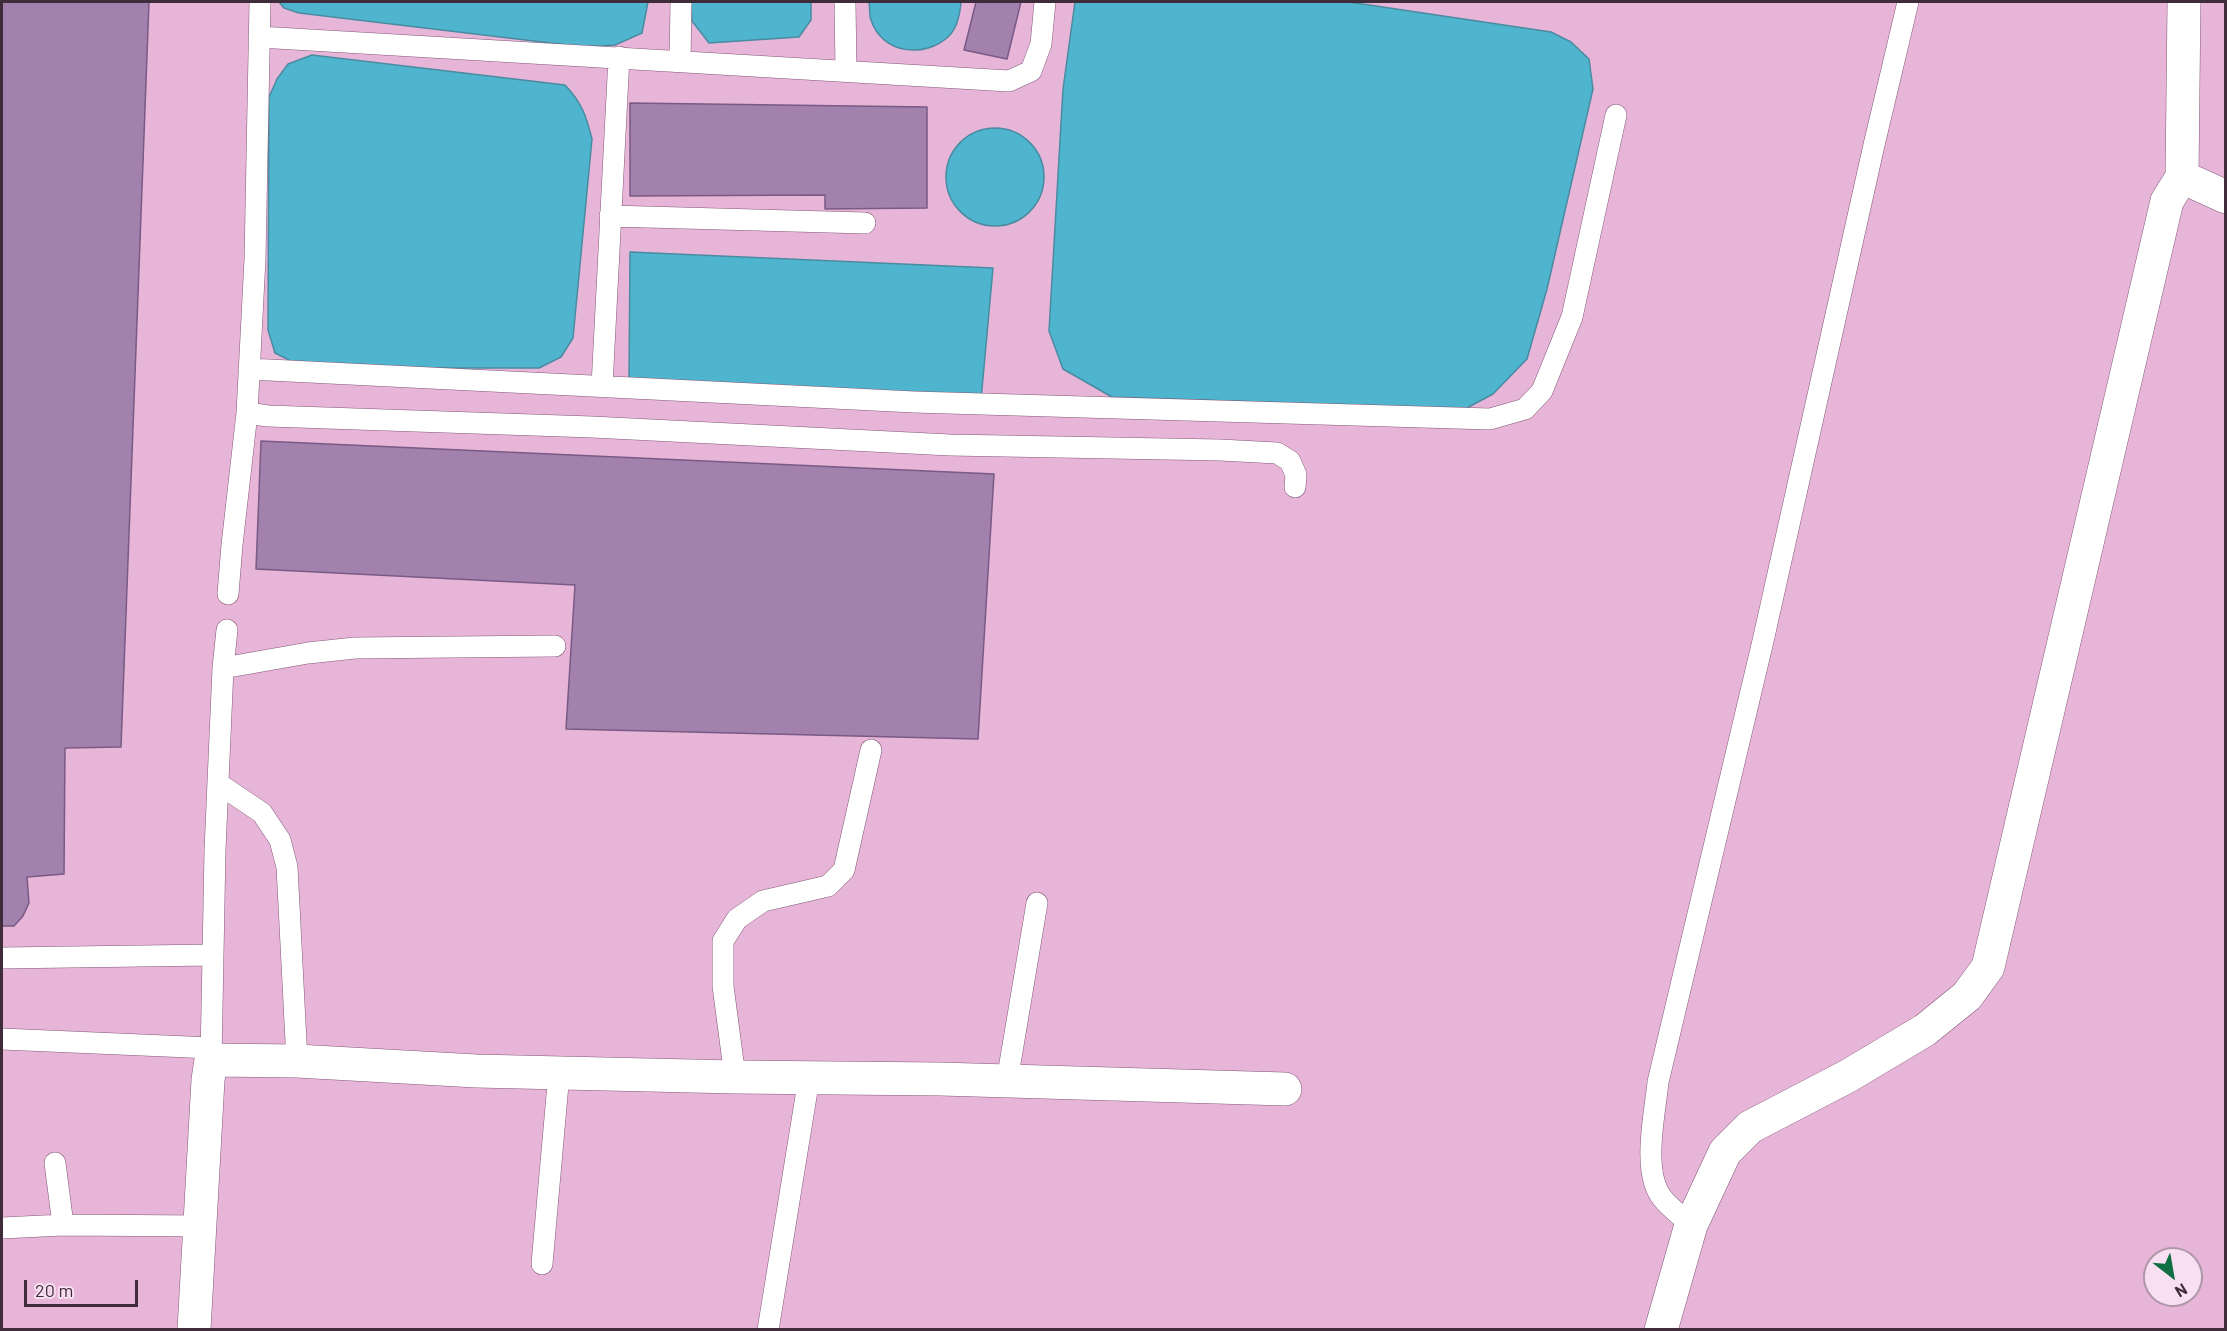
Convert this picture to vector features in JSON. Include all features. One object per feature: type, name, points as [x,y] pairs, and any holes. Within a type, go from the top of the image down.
[{"type":"street","points":[[1661,1329],[1691,1225],[1725,1152],[1750,1127],[1848,1076],[1925,1030],[1967,996],[1988,967],[2167,201],[2182,177],[2184,2]]},
{"type":"street","points":[[2182,177],[2226,197]]},
{"type":"street","points":[[194,1329],[211,1054],[476,1071],[1007,1081],[1285,1089]]},
{"type":"lane","points":[[228,594],[247,413],[255,259],[260,2]]},
{"type":"lane","points":[[680,62],[681,2]]},
{"type":"lane","points":[[845,2],[846,71]]},
{"type":"lane","points":[[259,37],[1009,81],[1031,71],[1041,44],[1045,2]]},
{"type":"lane","points":[[1691,1225],[1662,1198],[1653,1178],[1650,1154],[1658,1082],[1763,641],[1908,2]]},
{"type":"lane","points":[[602,387],[619,57]]},
{"type":"lane","points":[[249,369],[914,402],[1490,419],[1525,409],[1542,391],[1572,317],[1616,115]]},
{"type":"lane","points":[[610,216],[865,223]]},
{"type":"lane","points":[[247,413],[268,416],[592,427],[950,445],[1277,453],[1290,462],[1296,475],[1295,487]]},
{"type":"lane","points":[[2,1039],[211,1054],[212,955],[223,668],[227,630]]},
{"type":"lane","points":[[223,668],[278,657],[355,648],[555,646]]},
{"type":"lane","points":[[735,1077],[723,986],[723,941],[737,919],[763,901],[828,886],[844,870],[871,750]]},
{"type":"lane","points":[[219,784],[262,813],[280,840],[287,867],[297,1061]]},
{"type":"lane","points":[[1007,1081],[1037,903]]},
{"type":"lane","points":[[2,958],[212,955]]},
{"type":"lane","points":[[543,1264],[559,1073]]},
{"type":"lane","points":[[768,1329],[809,1078]]},
{"type":"lane","points":[[55,1163],[63,1226]]},
{"type":"lane","points":[[2,1228],[201,1226]]},
{"type":"water","points":[[279,2],[648,2],[642,33],[615,45],[584,47],[299,13],[284,8]]},
{"type":"water","points":[[691,2],[811,2],[811,20],[799,37],[709,43],[692,21]]},
{"type":"water","points":[[869,2],[961,2],[959,16],[949,36],[928,48],[917,50],[894,46],[884,40],[871,20]]},
{"type":"water","points":[[1075,2],[1349,2],[1551,32],[1571,42],[1589,59],[1593,89],[1547,289],[1527,359],[1493,394],[1465,409],[1112,397],[1063,369],[1049,331],[1063,89]]},
{"type":"water","points":[[312,55],[565,85],[576,98],[583,110],[592,139],[573,338],[561,357],[539,368],[310,368],[275,353],[268,330],[269,97],[277,79],[288,64]]},
{"type":"water","points":[[995,128],[1014,132],[1029,143],[1040,158],[1044,177],[1040,196],[1029,211],[1014,222],[995,226],[976,222],[961,211],[950,196],[946,177],[950,158],[961,143],[976,132]]},
{"type":"water","points":[[630,252],[993,268],[981,400],[629,380]]},
{"type":"building","points":[[2,2],[149,2],[121,747],[65,748],[64,874],[27,877],[29,903],[23,916],[14,926],[2,926]]},
{"type":"building","points":[[976,2],[1021,2],[1007,59],[964,50]]},
{"type":"building","points":[[630,103],[927,107],[927,208],[825,209],[825,195],[630,196]]},
{"type":"building","points":[[261,441],[994,474],[978,739],[566,729],[575,585],[256,569]]}]
